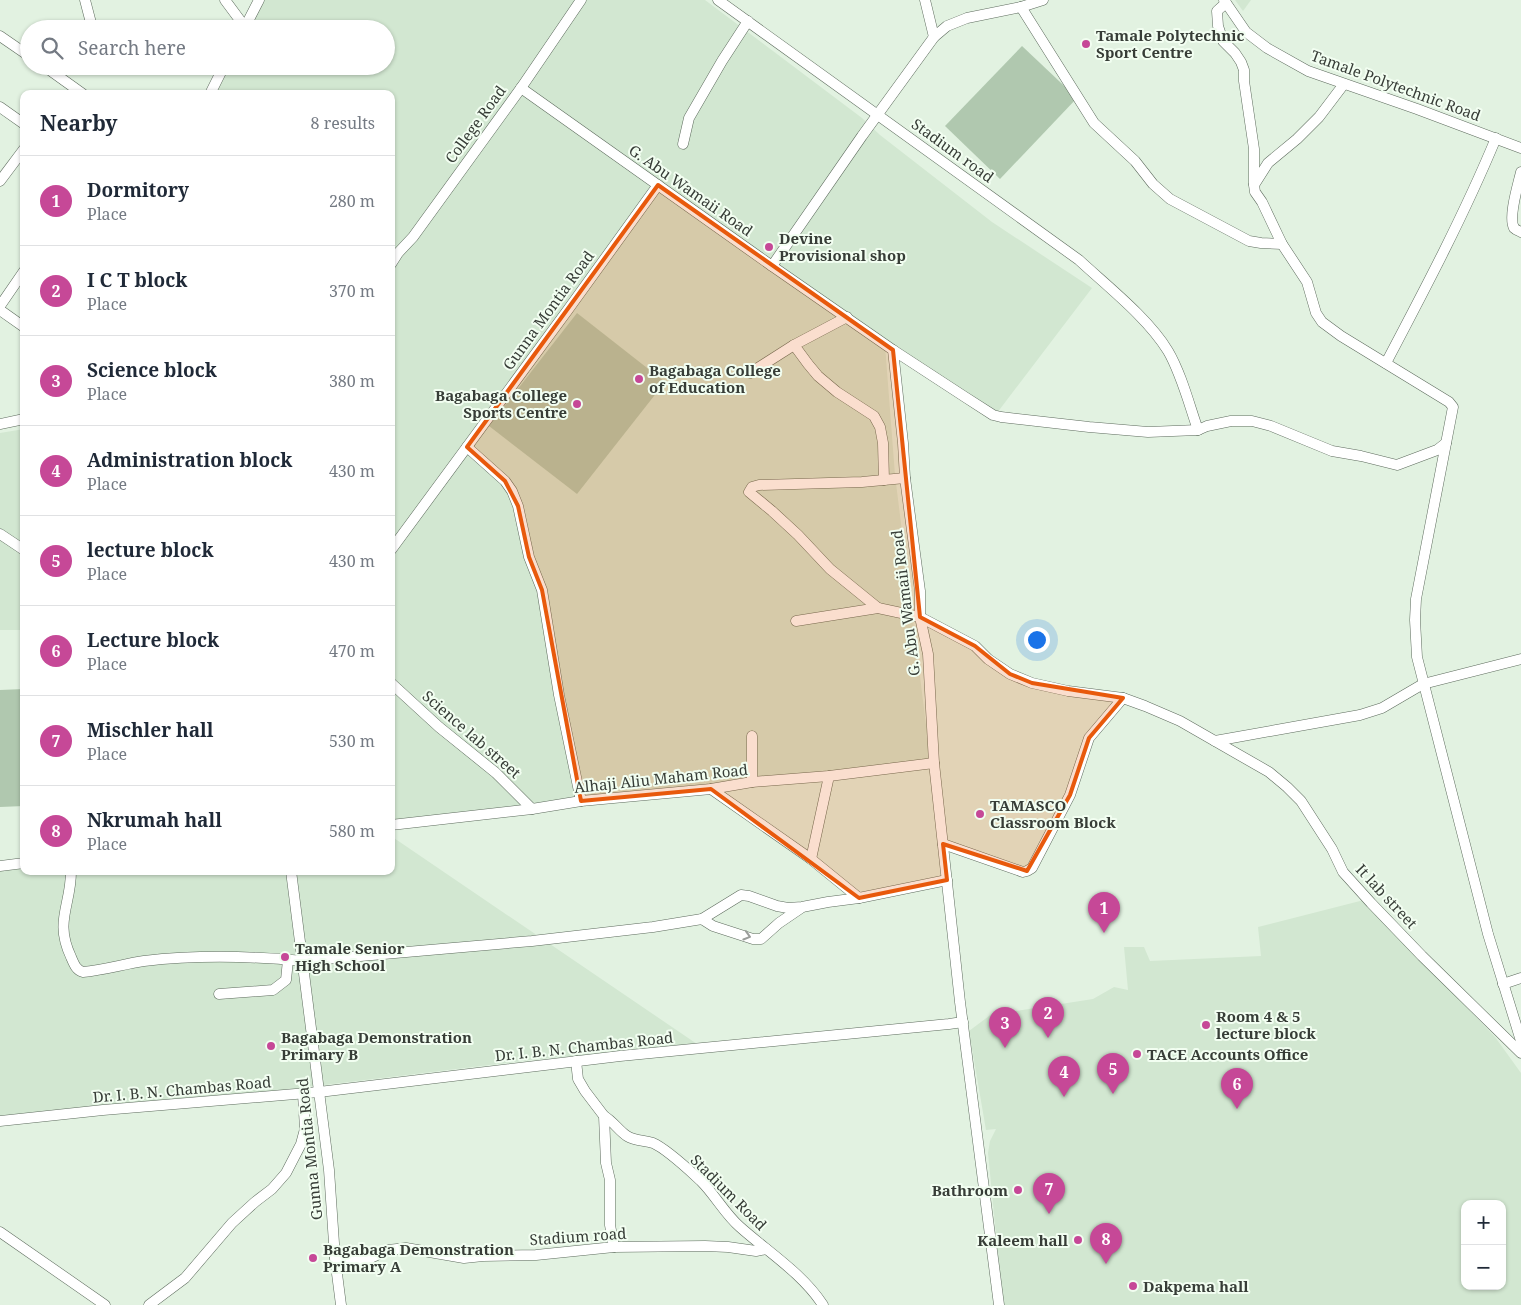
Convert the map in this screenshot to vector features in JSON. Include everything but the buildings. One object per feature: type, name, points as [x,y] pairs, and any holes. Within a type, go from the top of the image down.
[{"type":"street","points":[[85,0],[91,20]]},
{"type":"street","points":[[226,0],[240,20]]},
{"type":"street","points":[[249,20],[259,0]]},
{"type":"street","name":"College Road","points":[[395,258],[413,236],[520,88],[581,0]]},
{"type":"street","name":"Stadium road","points":[[718,0],[1079,260],[1126,302],[1158,336],[1168,352],[1179,376],[1198,430]]},
{"type":"street","points":[[925,0],[934,37]]},
{"type":"street","points":[[772,266],[862,136],[934,37],[947,26],[967,18],[1021,7],[1043,0]]},
{"type":"street","points":[[1225,2],[1217,11],[1218,26],[1223,41],[1235,53],[1244,70],[1254,149],[1255,192],[1262,202],[1282,244],[1307,282],[1316,313],[1322,322],[1449,402],[1453,407],[1416,599],[1417,657],[1471,873],[1521,1041]]},
{"type":"street","name":"Tamale Polytechnic Road","points":[[1225,2],[1246,32],[1267,48],[1308,71],[1521,148]]},
{"type":"street","points":[[1021,7],[1094,123],[1135,161],[1153,184],[1170,199],[1250,241],[1282,244]]},
{"type":"street","points":[[683,144],[689,118],[748,21]]},
{"type":"street","points":[[0,36],[20,50]]},
{"type":"street","points":[[63,75],[79,90]]},
{"type":"street","points":[[212,90],[220,75]]},
{"type":"street","points":[[1254,185],[1268,163],[1298,139],[1319,117],[1344,84]]},
{"type":"street","name":"G. Abu Wamaii Road","points":[[520,88],[893,350],[905,478],[920,591],[920,617],[928,654],[934,763],[963,1022],[999,1305]]},
{"type":"street","points":[[0,107],[20,121]]},
{"type":"street","points":[[1386,363],[1476,186],[1496,138]]},
{"type":"street","points":[[0,181],[20,154]]},
{"type":"street","points":[[1521,172],[1513,202],[1514,227],[1515,230],[1521,232]]},
{"type":"street","name":"Gunna Montia Road","points":[[395,545],[658,185]]},
{"type":"street","points":[[0,306],[20,277]]},
{"type":"street","points":[[0,310],[20,324]]},
{"type":"street","points":[[750,374],[794,345],[847,317]]},
{"type":"street","points":[[794,345],[818,376],[837,392],[874,416],[880,427],[883,443],[884,480]]},
{"type":"street","points":[[893,350],[993,415],[1001,417],[1148,432],[1198,430],[1231,421],[1252,421],[1271,426],[1332,451],[1398,465],[1437,450],[1446,443]]},
{"type":"street","points":[[0,424],[20,420]]},
{"type":"street","points":[[467,448],[505,481],[512,491],[518,506],[529,557],[543,598],[559,696],[580,801]]},
{"type":"street","points":[[878,608],[830,568],[798,535],[749,492],[752,487],[760,485],[862,482],[905,478]]},
{"type":"street","points":[[0,534],[20,547]]},
{"type":"street","points":[[796,621],[878,608]]},
{"type":"street","name":"It lab street","points":[[878,608],[920,617],[975,646],[988,659],[1010,674],[1032,683],[1068,691],[1122,698],[1180,721],[1269,772],[1301,801],[1332,849],[1343,872],[1422,956],[1521,1053]]},
{"type":"street","points":[[1215,740],[1360,715],[1382,708],[1423,684],[1521,659]]},
{"type":"street","name":"Science lab street","points":[[395,687],[439,727],[496,772],[532,809]]},
{"type":"street","points":[[943,844],[1022,872],[1032,868],[1070,795],[1089,738],[1122,698]]},
{"type":"street","points":[[752,736],[752,782]]},
{"type":"street","name":"Alhaji Aliu Maham Road","points":[[395,825],[532,809],[580,801],[711,789],[752,782],[829,776],[934,763]]},
{"type":"street","points":[[811,859],[829,776]]},
{"type":"street","points":[[711,789],[811,859],[859,898]]},
{"type":"street","points":[[0,866],[20,864]]},
{"type":"street","points":[[71,875],[62,923],[64,938],[72,959],[80,971],[168,959],[275,958],[303,962],[532,941],[653,927],[702,919],[741,895],[777,906],[788,908],[802,907],[859,898],[947,880]]},
{"type":"street","name":"Gunna Montia Road","points":[[291,875],[319,1092],[341,1305]]},
{"type":"street","points":[[702,919],[713,926],[753,939],[761,939],[779,923],[802,907]]},
{"type":"street","points":[[219,994],[272,990],[286,980],[288,960]]},
{"type":"street","points":[[1503,984],[1521,978]]},
{"type":"street","name":"Dr. I. B. N. Chambas Road","points":[[0,1121],[113,1109],[303,1094],[620,1056],[963,1022]]},
{"type":"street","name":"Stadium Road","points":[[576,1061],[578,1079],[604,1116],[630,1138],[652,1143],[664,1149],[701,1181],[738,1225],[788,1267],[816,1294],[823,1305]]},
{"type":"street","points":[[149,1305],[185,1278],[232,1223],[272,1189],[286,1173],[295,1159],[305,1129],[303,1094]]},
{"type":"street","points":[[604,1116],[606,1163],[610,1180],[610,1225],[614,1247]]},
{"type":"street","points":[[0,1232],[106,1305]]},
{"type":"street","name":"Stadium road","points":[[335,1258],[364,1261],[388,1250],[406,1248],[464,1258],[536,1255],[614,1247],[705,1246],[751,1251],[766,1249]]},
{"type":"highlighted area","points":[[658,185],[893,350],[920,617],[975,646],[1010,674],[1032,683],[1123,698],[1089,738],[1070,795],[1027,871],[943,844],[947,880],[859,898],[711,789],[581,801],[542,590],[529,557],[518,506],[505,481],[467,447]]},
{"type":"shaded area","name":"Bagabaga College of Education","points":[[262,0],[705,0],[862,118],[880,135],[992,222],[1092,288],[997,413],[885,345],[895,475],[930,757],[921,763],[395,821],[395,90],[214,90],[222,75],[395,75],[395,20],[252,20]]},
{"type":"shaded area","points":[[1235,0],[1251,0],[1243,11]]},
{"type":"shaded area","points":[[1022,46],[1077,98],[1000,179],[945,126]]},
{"type":"shaded area","name":"Bagabaga College Sports Centre","points":[[577,313],[665,382],[577,494],[489,426]]},
{"type":"shaded area","points":[[20,430],[20,630],[0,630],[0,433]]},
{"type":"shaded area","points":[[20,689],[20,806],[0,807],[0,690]]},
{"type":"shaded area","name":"Tamale Senior High School","points":[[395,839],[697,1044],[530,1060],[274,1091],[0,1117],[0,869],[20,866],[20,875],[395,875]]},
{"type":"shaded area","points":[[1364,900],[1495,1037],[1521,1073],[1521,1305],[1003,1305],[988,1153],[990,1141],[996,1129],[986,1130],[969,1031],[993,1013],[1093,999],[1114,987],[1128,990],[1124,947],[1144,947],[1150,961],[1261,956],[1258,927]]},
{"type":"place","name":"Tamale Polytechnic Sport Centre","points":[[1086,44]]},
{"type":"place","name":"Devine Provisional shop","points":[[769,247]]},
{"type":"place","name":"Bagabaga College of Education","points":[[639,379]]},
{"type":"place","name":"Bagabaga College Sports Centre","points":[[577,404]]},
{"type":"place","name":"TAMASCO Classroom Block","points":[[980,814]]},
{"type":"place","name":"Dormitory","points":[[1104,933]]},
{"type":"place","name":"Tamale Senior High School","points":[[285,957]]},
{"type":"place","name":"Room 4 & 5 lecture block","points":[[1206,1025]]},
{"type":"place","name":"I C T block","points":[[1048,1038]]},
{"type":"place","name":"Bagabaga Demonstration Primary B","points":[[271,1046]]},
{"type":"place","name":"Science block","points":[[1005,1048]]},
{"type":"place","name":"TACE Accounts Office","points":[[1137,1054]]},
{"type":"place","name":"lecture block","points":[[1113,1094]]},
{"type":"place","name":"Administration block","points":[[1064,1097]]},
{"type":"place","name":"Lecture block","points":[[1237,1109]]},
{"type":"place","name":"Bathroom","points":[[1018,1190]]},
{"type":"place","name":"Mischler hall","points":[[1049,1214]]},
{"type":"place","name":"Kaleem hall","points":[[1078,1240]]},
{"type":"place","name":"Bagabaga Demonstration Primary A","points":[[313,1258]]},
{"type":"place","name":"Nkrumah hall","points":[[1106,1264]]},
{"type":"place","name":"Dakpema hall","points":[[1133,1286]]}]
